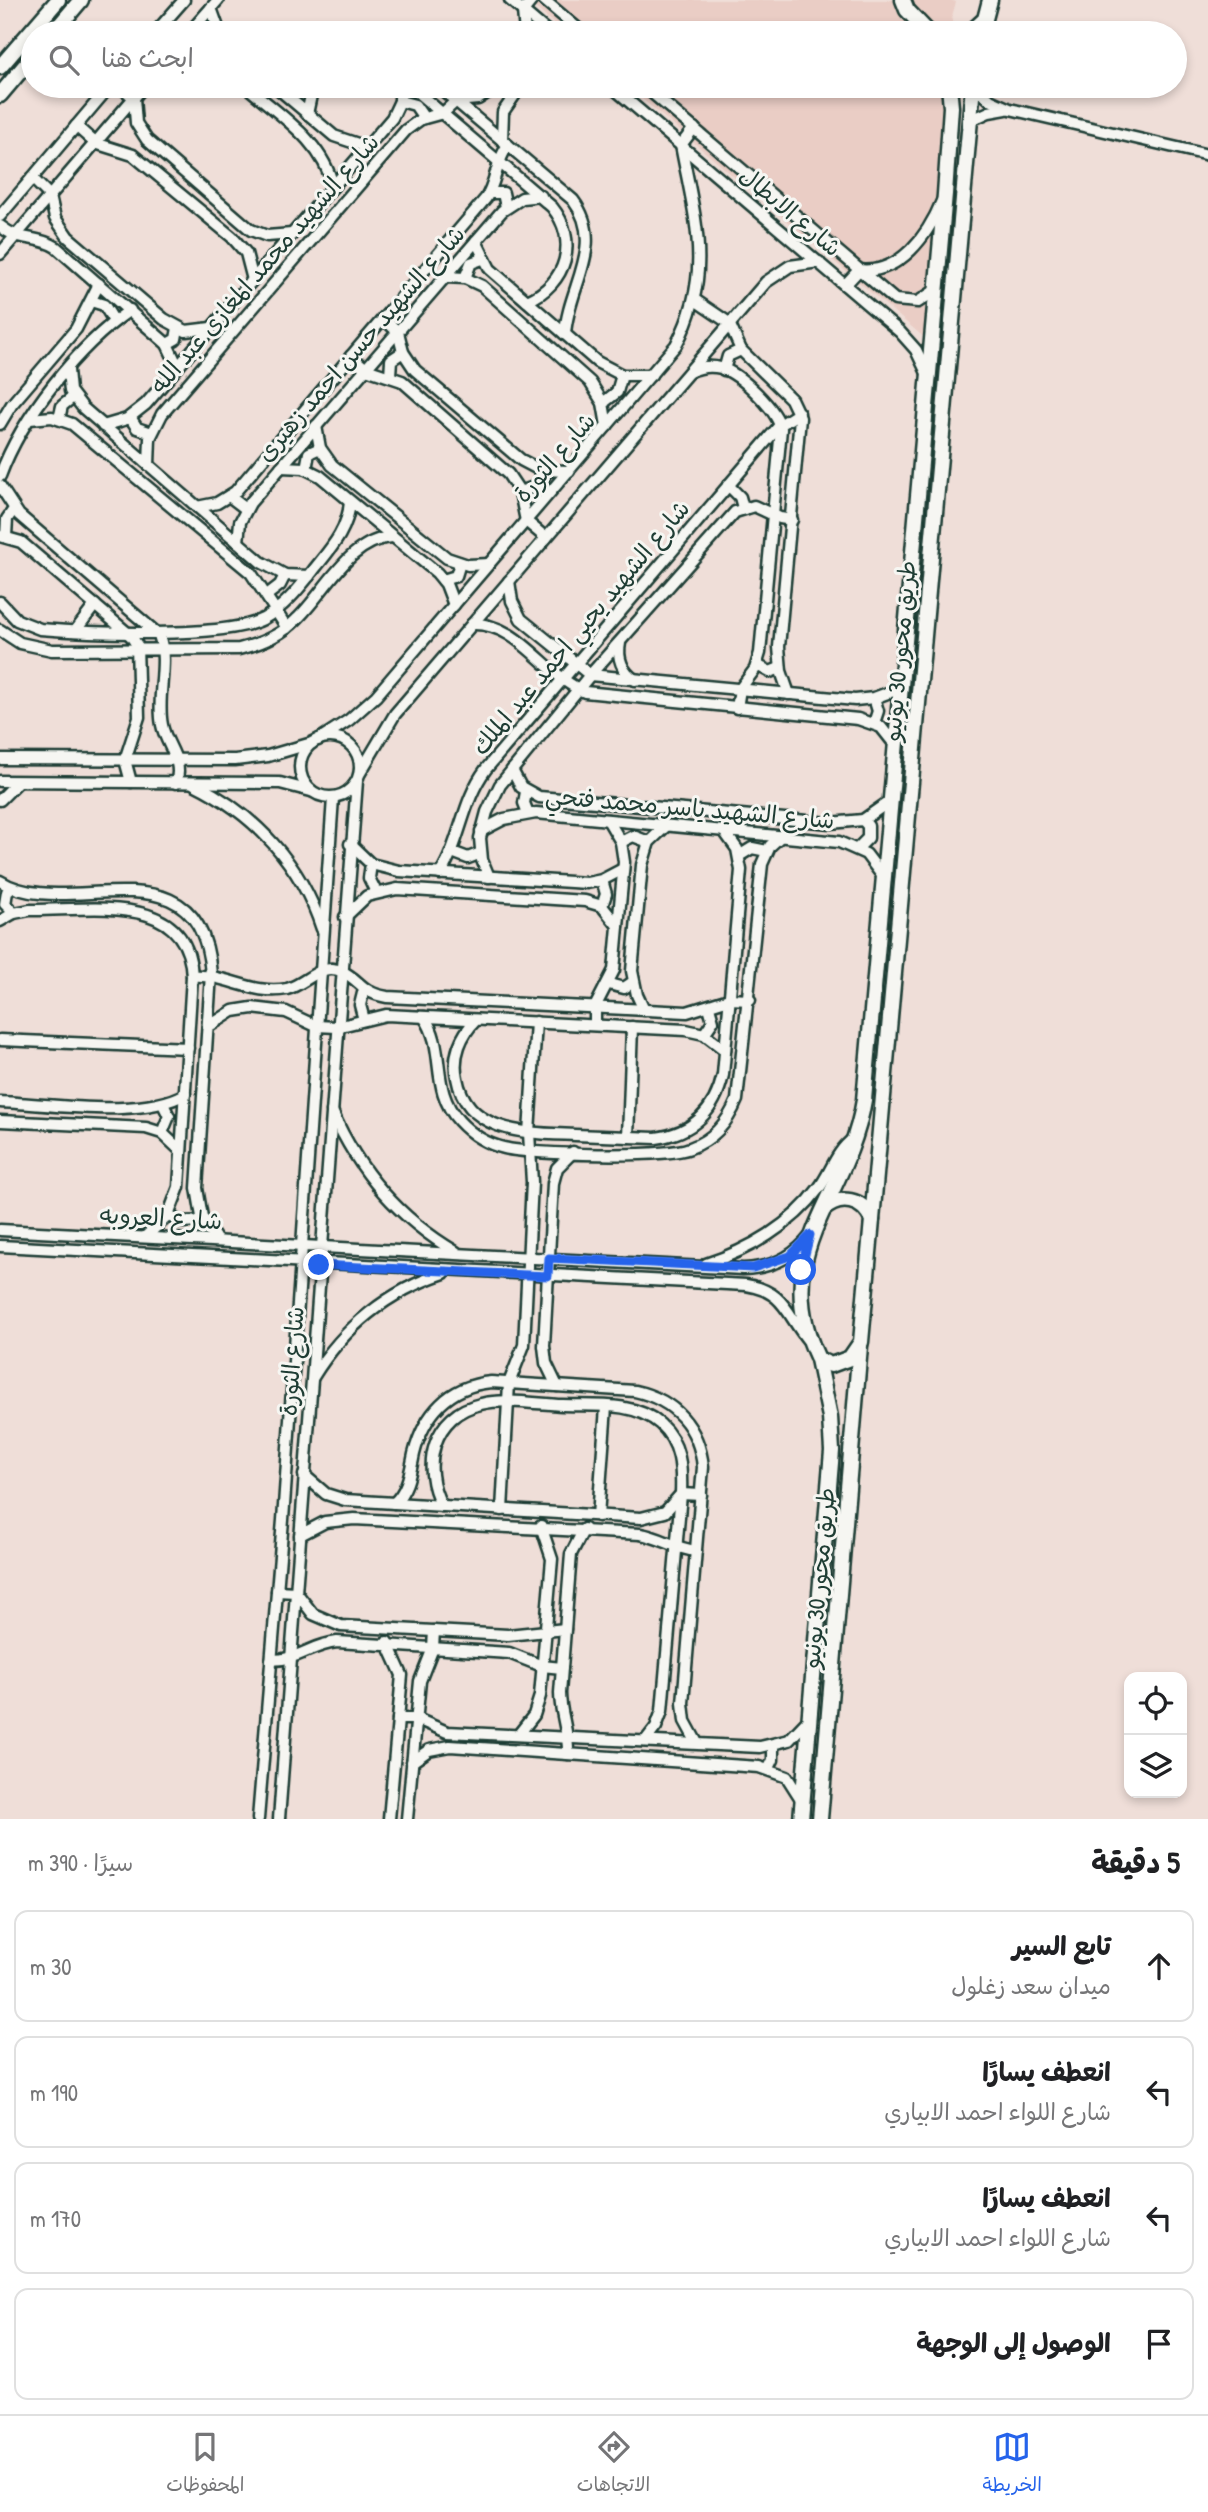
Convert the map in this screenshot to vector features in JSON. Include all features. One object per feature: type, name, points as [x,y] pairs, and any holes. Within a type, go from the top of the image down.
[{"type":"street","points":[[40,21],[58,0]]},
{"type":"street","points":[[63,21],[81,0]]},
{"type":"street","points":[[166,21],[184,0]]},
{"type":"street","points":[[510,0],[535,21]]},
{"type":"street","points":[[523,21],[523,11],[532,0]]},
{"type":"street","points":[[544,0],[569,21]]},
{"type":"street","points":[[987,16],[999,0]]},
{"type":"street","points":[[902,3],[918,21]]},
{"type":"street","points":[[199,21],[214,4]]},
{"type":"street","points":[[0,95],[20,71],[4,63],[21,43]]},
{"type":"street","points":[[0,216],[100,98]]},
{"type":"street","points":[[0,254],[134,98]]},
{"type":"street","points":[[134,98],[136,123],[147,140],[244,225],[267,236],[292,234]]},
{"type":"street","points":[[259,98],[313,146],[326,165],[333,187]]},
{"type":"street","points":[[289,98],[341,140],[367,148]]},
{"type":"street","points":[[307,114],[310,98]]},
{"type":"street","points":[[425,98],[557,213],[566,232],[567,253],[559,275],[549,288],[527,301]]},
{"type":"street","points":[[452,98],[573,200],[583,217],[588,235],[588,252],[568,308],[565,334]]},
{"type":"street","points":[[443,113],[456,102],[480,98]]},
{"type":"street","points":[[505,143],[503,112],[513,98]]},
{"type":"street","name":"شارع الابطال","points":[[625,98],[906,337],[920,356],[929,379]]},
{"type":"street","name":"شارع الابطال","points":[[658,98],[859,270],[901,302],[924,301],[936,289]]},
{"type":"street","name":"طريق محور 30 يونيو","points":[[801,1819],[832,1451],[830,1417],[800,1294],[803,1258],[810,1235],[842,1175],[856,1137],[865,1087],[945,194],[950,98]]},
{"type":"street","name":"طريق محور 30 يونيو","points":[[820,1819],[972,98]]},
{"type":"street","points":[[988,98],[1010,109],[1208,155]]},
{"type":"street","points":[[400,101],[415,105],[424,118]]},
{"type":"street","name":"شارع الشهيد محمد المغازى عبد الله","points":[[103,426],[130,417],[146,404],[367,148],[392,118],[400,101]]},
{"type":"street","points":[[969,121],[989,112],[1010,109]]},
{"type":"street","name":"شارع الشهيد محمد المغازى عبد الله","points":[[149,466],[152,433],[171,403],[411,126],[424,118],[443,113]]},
{"type":"street","points":[[76,126],[95,143],[133,155],[232,237],[246,253],[253,280]]},
{"type":"street","points":[[681,145],[694,128]]},
{"type":"street","name":"شارع الشهيد حسن احمد زهيرى","points":[[197,507],[229,496],[351,356],[489,192],[505,143]]},
{"type":"street","name":"شارع الثورة","points":[[315,741],[349,720],[376,696],[676,345],[695,300],[700,245],[681,145]]},
{"type":"street","points":[[32,178],[50,197],[55,218],[68,236],[178,328],[195,331],[212,328]]},
{"type":"street","points":[[489,192],[503,194],[506,206],[522,198],[541,197]]},
{"type":"street","points":[[845,285],[859,270],[881,269],[908,253],[928,229],[945,194]]},
{"type":"street","name":"شارع الشهيد حسن احمد زهيرى","points":[[238,542],[239,528],[246,509],[506,206]]},
{"type":"street","points":[[0,226],[14,237],[49,243],[130,310],[166,344],[178,368]]},
{"type":"street","points":[[476,241],[482,259],[605,368],[622,375],[651,375]]},
{"type":"street","points":[[465,278],[468,266],[482,259]]},
{"type":"street","name":"شارع الثورة","points":[[279,1819],[350,844],[359,777],[395,714],[729,324],[773,275],[790,266],[819,262]]},
{"type":"street","points":[[559,275],[576,283]]},
{"type":"street","points":[[445,277],[465,278],[482,286],[590,382],[603,403],[607,426]]},
{"type":"street","points":[[0,424],[12,404],[76,329],[99,284]]},
{"type":"street","points":[[695,300],[729,324],[741,350],[791,398],[799,413],[801,433],[779,647],[780,668],[789,694]]},
{"type":"street","points":[[91,301],[104,305],[114,321]]},
{"type":"street","points":[[0,475],[16,439],[96,334],[130,310]]},
{"type":"street","points":[[383,318],[398,332],[402,352],[415,370],[521,460],[547,471],[569,471]]},
{"type":"street","points":[[166,344],[176,339],[178,328]]},
{"type":"street","points":[[724,369],[728,356],[741,350]]},
{"type":"street","points":[[390,375],[391,360],[402,352]]},
{"type":"street","points":[[351,356],[366,369],[390,375],[402,382],[508,474],[520,492],[526,521],[546,538]]},
{"type":"street","points":[[688,373],[704,367],[724,369],[736,376],[773,410],[780,425],[774,515],[757,665],[740,689],[737,708]]},
{"type":"street","points":[[68,370],[68,384],[73,397],[268,568],[285,575],[309,576]]},
{"type":"street","points":[[603,403],[617,392],[622,375]]},
{"type":"street","points":[[59,419],[62,406],[73,397]]},
{"type":"street","name":"شارع الشهيد يحيي احمد عبد الملك","points":[[440,874],[452,852],[467,802],[478,780],[780,425],[799,413]]},
{"type":"street","points":[[130,417],[140,430],[152,433]]},
{"type":"street","points":[[30,419],[59,419],[72,425],[251,573],[288,628]]},
{"type":"street","points":[[316,426],[320,447],[332,466],[441,554],[460,564],[489,564]]},
{"type":"street","points":[[306,469],[307,457],[320,447]]},
{"type":"street","points":[[281,467],[306,469],[320,476],[443,580],[454,605]]},
{"type":"street","points":[[520,492],[539,485],[547,471]]},
{"type":"street","points":[[728,485],[740,497],[743,508],[759,507],[792,520]]},
{"type":"street","points":[[0,486],[13,509],[156,631],[162,651],[162,726],[177,760],[176,783]]},
{"type":"street","points":[[229,496],[246,509]]},
{"type":"street","points":[[0,602],[8,612],[28,626],[126,632],[235,629],[275,611],[309,576],[342,531],[350,502]]},
{"type":"street","name":"شارع الشهيد يحيي احمد عبد الملك","points":[[489,877],[481,853],[481,831],[491,803],[512,770],[590,675],[729,518],[743,508]]},
{"type":"street","points":[[13,509],[6,519],[3,536],[21,542],[126,632],[140,651],[138,726],[125,760],[131,782]]},
{"type":"street","points":[[0,630],[34,648],[140,651],[239,649],[266,641],[288,628],[362,547],[392,537]]},
{"type":"street","points":[[325,556],[341,569]]},
{"type":"street","points":[[443,580],[456,576],[460,564]]},
{"type":"street","points":[[267,595],[280,585],[285,575]]},
{"type":"street","points":[[509,581],[512,601],[521,619],[590,675],[789,694],[874,698],[901,688]]},
{"type":"street","points":[[76,631],[95,605]]},
{"type":"street","points":[[472,624],[490,625],[507,633],[579,690],[597,695],[874,723],[887,733],[896,746]]},
{"type":"street","points":[[620,643],[620,661],[636,680]]},
{"type":"street","points":[[757,665],[770,672],[780,668]]},
{"type":"street","points":[[874,698],[878,711],[874,723]]},
{"type":"street","points":[[0,760],[257,758],[315,741],[339,739],[351,746],[359,758],[359,777],[347,792],[333,797],[280,783],[0,781]]},
{"type":"street","points":[[312,791],[303,780],[300,767],[303,753],[315,741]]},
{"type":"street","name":"شارع الشهيد ياسر محمد فتحي","points":[[512,770],[517,782],[526,792],[546,797],[830,822],[863,820],[891,801]]},
{"type":"street","points":[[0,800],[18,782]]},
{"type":"street","points":[[191,783],[236,808],[274,843],[304,886],[323,934]]},
{"type":"street","points":[[526,792],[524,803],[528,813]]},
{"type":"street","name":"شارع الثورة","points":[[258,1819],[277,1591],[333,797]]},
{"type":"street","name":"شارع الشهيد ياسر محمد فتحي","points":[[481,831],[504,819],[528,813],[839,842],[858,848],[874,861],[884,878]]},
{"type":"street","points":[[595,1025],[596,1007],[609,984],[623,869],[621,842],[608,820]]},
{"type":"street","points":[[858,848],[869,838],[868,826],[863,820]]},
{"type":"street","points":[[644,1010],[633,982],[642,865],[649,842],[666,825]]},
{"type":"street","points":[[476,1020],[462,1039],[456,1071],[462,1095],[472,1110],[486,1121],[507,1129],[530,1133],[628,1137],[665,1137],[692,1127],[706,1114],[717,1096],[724,1063],[741,870],[739,856],[724,831]]},
{"type":"street","points":[[621,842],[633,836],[649,842]]},
{"type":"street","points":[[424,1017],[435,1038],[440,1084],[453,1112],[468,1129],[491,1143],[529,1151],[668,1154],[704,1142],[721,1128],[733,1110],[740,1090],[762,864],[767,851],[781,836]]},
{"type":"street","points":[[350,844],[371,863],[389,870],[587,883],[602,880],[623,869]]},
{"type":"street","points":[[739,856],[752,848],[767,851]]},
{"type":"street","points":[[452,852],[468,858],[481,853]]},
{"type":"street","points":[[371,863],[369,878],[376,892]]},
{"type":"street","points":[[602,880],[606,894],[602,906]]},
{"type":"street","points":[[0,881],[12,888],[33,892],[129,892],[158,895],[183,910],[201,930],[210,954],[212,974],[197,1188],[204,1221],[218,1241]]},
{"type":"street","points":[[12,888],[5,898],[5,904],[14,913]]},
{"type":"street","points":[[345,917],[358,902],[376,892],[397,889],[585,901],[602,906],[618,926]]},
{"type":"street","points":[[0,921],[14,913],[127,911],[148,914],[166,923],[180,938],[189,956],[192,976],[179,1187],[168,1216],[145,1237]]},
{"type":"street","points":[[192,976],[212,974],[242,987],[277,990],[296,986],[321,969],[341,970],[364,989],[387,997],[687,1012],[729,999],[750,1000]]},
{"type":"street","points":[[609,984],[624,988],[633,982]]},
{"type":"street","points":[[364,989],[360,1005],[364,1020]]},
{"type":"street","points":[[704,1034],[713,1021],[709,1007]]},
{"type":"street","points":[[208,1027],[233,1012],[252,1008],[286,1012],[316,1026],[337,1027],[386,1015],[632,1027],[704,1034],[725,1050]]},
{"type":"street","points":[[502,1510],[509,1383],[524,1345],[533,1182],[529,1151],[536,1022]]},
{"type":"street","points":[[628,1137],[632,1027]]},
{"type":"street","points":[[0,1040],[188,1048]]},
{"type":"street","points":[[724,1063],[743,1065]]},
{"type":"street","points":[[0,1102],[139,1108],[163,1104],[185,1094]]},
{"type":"street","points":[[162,1133],[169,1115],[163,1104]]},
{"type":"street","points":[[331,1108],[352,1152],[381,1190],[418,1226],[460,1254]]},
{"type":"street","points":[[0,1121],[138,1127],[162,1133],[181,1151]]},
{"type":"street","points":[[602,1153],[603,1136]]},
{"type":"street","points":[[701,1266],[751,1244],[790,1219],[811,1198],[840,1152],[856,1137]]},
{"type":"street","points":[[557,1386],[546,1363],[544,1346],[549,1258],[555,1175],[561,1162],[573,1152]]},
{"type":"street","points":[[824,1210],[836,1201],[851,1200],[864,1207],[872,1220]]},
{"type":"street","points":[[168,1216],[181,1222],[204,1221]]},
{"type":"street","name":"شارع العروبه","points":[[0,1230],[762,1267],[790,1256],[810,1235]]},
{"type":"street","points":[[50,1250],[51,1232]]},
{"type":"street","name":"شارع العروبه","points":[[0,1246],[299,1264],[755,1286],[785,1304],[812,1345]]},
{"type":"street","points":[[311,1380],[338,1343],[371,1311],[409,1287],[450,1271]]},
{"type":"street","points":[[818,1359],[831,1365],[844,1362],[855,1354],[861,1342]]},
{"type":"street","points":[[394,1503],[406,1488],[422,1429],[435,1409],[452,1394],[471,1385],[509,1383],[649,1394],[683,1417],[702,1453],[683,1712],[688,1729],[697,1743]]},
{"type":"street","points":[[620,1407],[621,1390]]},
{"type":"street","points":[[442,1506],[434,1489],[430,1470],[433,1450],[443,1429],[470,1407],[492,1402],[620,1407],[642,1412],[668,1432],[681,1462],[681,1494],[662,1711],[656,1727],[646,1740]]},
{"type":"street","points":[[598,1516],[606,1406]]},
{"type":"street","points":[[304,1475],[318,1489],[336,1498],[598,1516],[657,1516],[671,1507],[681,1494]]},
{"type":"street","points":[[681,1494],[701,1495]]},
{"type":"street","points":[[471,1508],[471,1525]]},
{"type":"street","points":[[519,1734],[537,1708],[542,1666],[552,1559],[541,1528],[542,1512]]},
{"type":"street","points":[[568,1754],[568,1736],[561,1711],[562,1668],[571,1554],[584,1531],[585,1515]]},
{"type":"street","points":[[300,1535],[325,1522],[344,1518],[648,1535],[676,1549],[696,1551]]},
{"type":"street","points":[[277,1591],[296,1592],[313,1614],[331,1623],[516,1634],[545,1628],[565,1629]]},
{"type":"street","points":[[387,1628],[387,1645],[396,1657],[402,1675],[389,1819]]},
{"type":"street","points":[[407,1819],[421,1674],[433,1648],[434,1631]]},
{"type":"street","points":[[271,1660],[292,1660],[327,1643],[516,1654],[542,1666],[562,1668]]},
{"type":"street","points":[[398,1719],[417,1719],[447,1732],[773,1745],[797,1734],[810,1719]]},
{"type":"street","points":[[412,1762],[429,1750],[450,1745],[769,1768],[794,1784],[802,1803]]},
{"type":"street","points":[[769,1768],[774,1755],[773,1745]]},
{"type":"shaded area","points":[[526,0],[956,2],[953,21],[551,21]]},
{"type":"shaded area","points":[[641,98],[960,98],[939,350]]},
{"type":"route","points":[[319,1265],[548,1276],[549,1258],[743,1269],[774,1264],[790,1256],[810,1235],[801,1270]]}]
